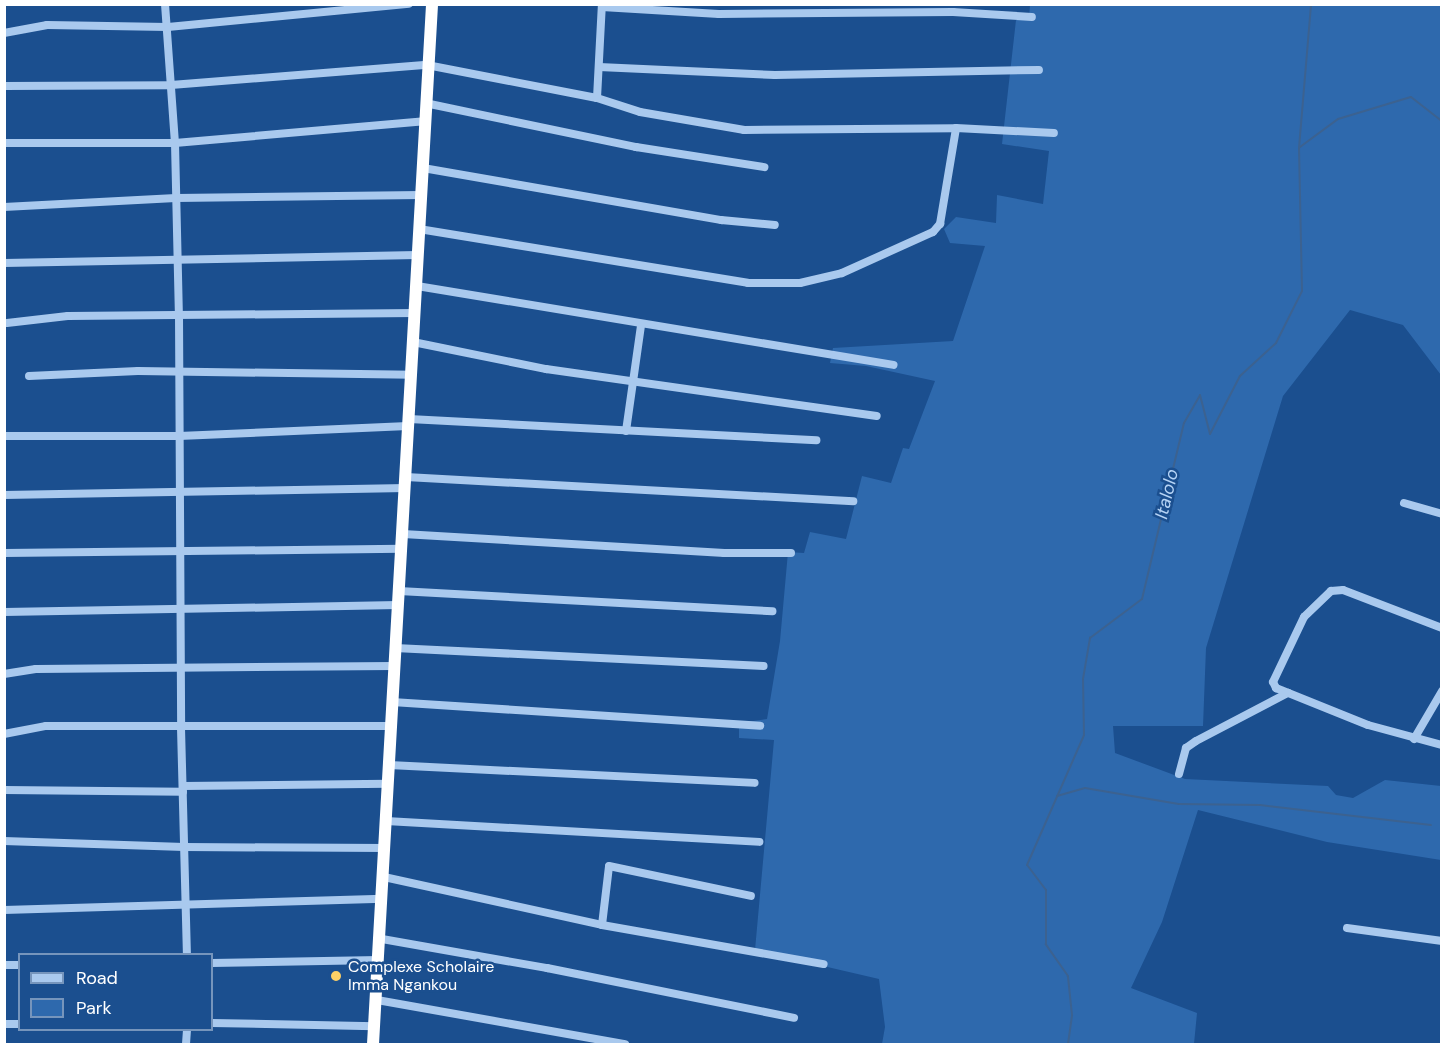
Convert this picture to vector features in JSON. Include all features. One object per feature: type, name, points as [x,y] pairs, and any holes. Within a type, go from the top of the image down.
[{"type":"highway","points":[[374,1044],[382,939],[392,702],[432,4]]},
{"type":"street","points":[[165,4],[175,143],[179,316],[181,728],[187,953]]},
{"type":"street","points":[[4,33],[47,25],[168,27],[409,4]]},
{"type":"street","points":[[597,98],[602,6],[718,14],[941,12],[1032,17]]},
{"type":"street","points":[[4,86],[171,86],[427,64],[597,98],[639,112],[744,130],[956,128],[1054,133]]},
{"type":"street","points":[[599,67],[775,75],[1039,70]]},
{"type":"street","points":[[425,103],[636,147],[764,166]]},
{"type":"street","points":[[4,143],[175,143],[424,122]]},
{"type":"street","points":[[419,228],[748,283],[800,283],[842,273],[933,232],[940,224],[956,128]]},
{"type":"street","points":[[423,168],[721,220],[775,225]]},
{"type":"street","points":[[4,207],[176,198],[421,195]]},
{"type":"street","points":[[4,263],[417,255]]},
{"type":"street","points":[[417,286],[641,326],[894,365]]},
{"type":"street","points":[[7,323],[68,316],[415,313]]},
{"type":"street","points":[[626,431],[641,326]]},
{"type":"street","points":[[413,342],[546,369],[877,417]]},
{"type":"street","points":[[29,376],[178,372],[412,375]]},
{"type":"street","points":[[4,436],[179,436],[408,422],[816,440]]},
{"type":"street","points":[[4,495],[406,483],[854,501]]},
{"type":"street","points":[[1404,502],[1442,514]]},
{"type":"street","points":[[403,534],[724,553],[791,553]]},
{"type":"street","points":[[4,553],[401,549]]},
{"type":"street","points":[[1442,628],[1343,590],[1331,591],[1304,617],[1280,663],[1273,686],[1414,738],[1442,745]]},
{"type":"street","points":[[399,591],[772,611]]},
{"type":"street","points":[[4,612],[182,611],[398,605]]},
{"type":"street","points":[[395,648],[764,666]]},
{"type":"street","points":[[4,674],[36,669],[394,666]]},
{"type":"street","points":[[1414,738],[1442,691]]},
{"type":"street","points":[[1179,774],[1186,748],[1288,693]]},
{"type":"street","points":[[392,702],[760,726]]},
{"type":"street","points":[[4,734],[46,726],[181,728],[392,726]]},
{"type":"street","points":[[389,765],[755,783]]},
{"type":"street","points":[[4,790],[388,784]]},
{"type":"street","points":[[386,821],[759,842]]},
{"type":"street","points":[[4,841],[184,848],[386,848]]},
{"type":"street","points":[[602,925],[609,866],[751,896]]},
{"type":"street","points":[[384,877],[602,925],[824,964]]},
{"type":"street","points":[[4,910],[383,899]]},
{"type":"street","points":[[1347,928],[1442,941]]},
{"type":"street","points":[[382,939],[547,968],[794,1018]]},
{"type":"street","points":[[213,963],[379,960]]},
{"type":"street","points":[[377,1000],[625,1044]]},
{"type":"street","points":[[213,1023],[375,1026]]},
{"type":"green space","points":[[1030,5],[1441,5],[1441,375],[1403,325],[1350,310],[1283,396],[1206,648],[1203,726],[1113,726],[1115,753],[1185,779],[1328,786],[1336,795],[1353,798],[1385,780],[1441,786],[1441,860],[1327,842],[1198,810],[1162,922],[1131,988],[1197,1013],[1194,1044],[882,1044],[885,1027],[879,979],[755,950],[774,740],[739,738],[739,723],[767,719],[780,641],[788,552],[804,553],[810,532],[846,539],[862,476],[891,483],[903,448],[909,449],[935,381],[866,366],[830,363],[833,348],[953,341],[985,246],[950,243],[944,229],[956,217],[996,223],[997,195],[1043,204],[1049,151],[1002,144],[1016,20],[1029,18]]},
{"type":"waterway","name":"Italolo","points":[[1068,1044],[1072,1015],[1068,976],[1046,944],[1046,890],[1027,865],[1084,735],[1083,679],[1090,638],[1142,599],[1184,423],[1200,395],[1210,434],[1240,376],[1276,343],[1302,291],[1299,148],[1311,4]]},
{"type":"waterway","points":[[1300,147],[1338,119],[1411,97],[1442,121]]},
{"type":"waterway","points":[[1057,796],[1085,788],[1179,804],[1260,805],[1431,825]]},
{"type":"place","name":"Complexe Scholaire Imma Ngankou","points":[[336,976]]}]
